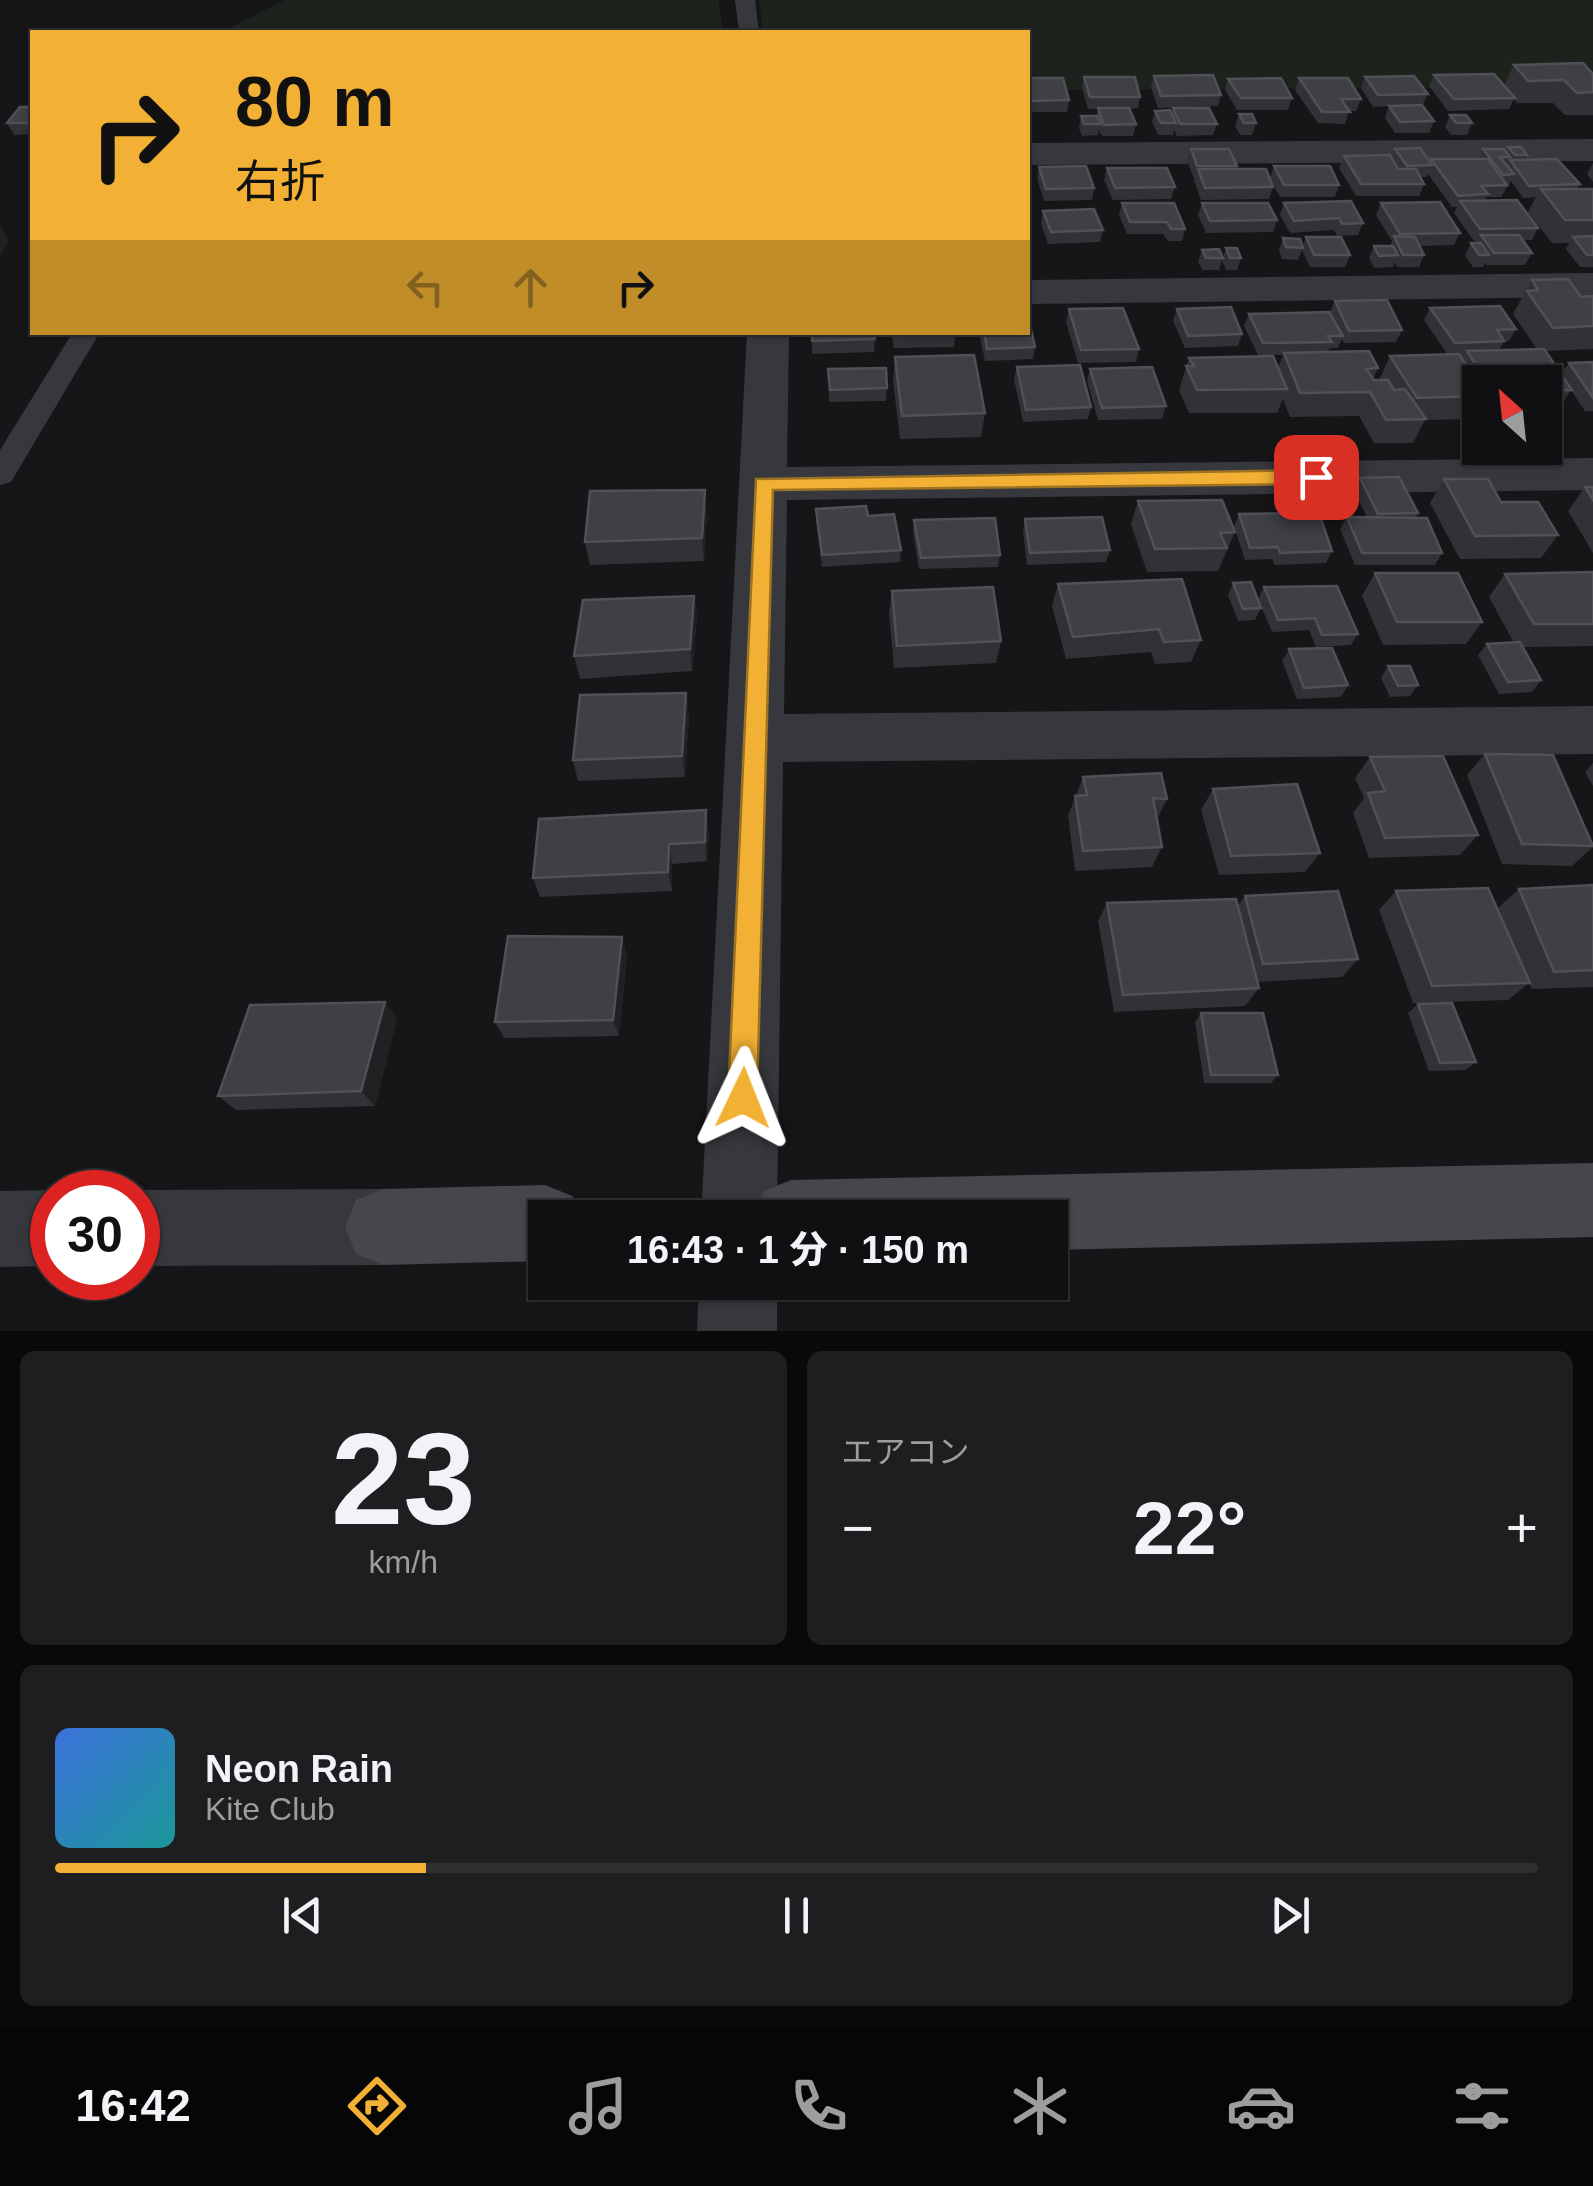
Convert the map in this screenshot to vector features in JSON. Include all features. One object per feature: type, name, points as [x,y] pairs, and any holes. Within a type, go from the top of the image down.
[{"type":"street","points":[[1030,154],[1593,150]]},
{"type":"street","points":[[1030,292],[1593,285]]},
{"type":"street","points":[[740,1200],[768,335]]},
{"type":"street","points":[[763,484],[1593,474]]},
{"type":"street","points":[[755,738],[1593,730]]},
{"type":"street","points":[[1068,1212],[1593,1200]]},
{"type":"street","points":[[160,1228],[528,1223]]},
{"type":"street","points":[[0,1229],[30,1228]]},
{"type":"street","points":[[737,1331],[738,1300]]},
{"type":"lane","points":[[745,0],[748,30]]},
{"type":"lane","points":[[0,475],[85,335]]},
{"type":"shaded area","points":[[285,0],[718,0],[723,30],[225,30]]},
{"type":"shaded area","points":[[759,0],[1593,0],[1593,87],[1030,90],[1030,30],[763,30]]},
{"type":"building","points":[[1583,63],[1593,74],[1593,92],[1577,93],[1564,80],[1528,81],[1514,65]]},
{"type":"building","points":[[1494,74],[1515,98],[1454,99],[1434,75]]},
{"type":"building","points":[[1213,75],[1221,95],[1161,96],[1154,76]]},
{"type":"building","points":[[1414,76],[1428,94],[1378,95],[1365,77]]},
{"type":"building","points":[[1084,77],[1135,77],[1140,97],[1090,97]]},
{"type":"building","points":[[1030,78],[1063,78],[1069,100],[1030,101]]},
{"type":"building","points":[[1281,78],[1292,98],[1241,98],[1228,79]]},
{"type":"building","points":[[1299,78],[1348,78],[1361,99],[1341,99],[1350,112],[1322,112]]},
{"type":"building","points":[[1422,105],[1434,121],[1400,122],[1389,106]]},
{"type":"building","points":[[20,107],[30,107],[30,123],[7,123]]},
{"type":"building","points":[[1098,108],[1129,108],[1136,124],[1104,125]]},
{"type":"building","points":[[1173,108],[1209,108],[1217,124],[1180,124]]},
{"type":"building","points":[[1170,110],[1176,123],[1161,123],[1155,111]]},
{"type":"building","points":[[1239,114],[1252,114],[1256,123],[1244,123]]},
{"type":"building","points":[[1450,115],[1466,115],[1472,123],[1456,123]]},
{"type":"building","points":[[1081,116],[1098,116],[1101,124],[1084,124]]},
{"type":"building","points":[[1508,147],[1521,147],[1527,155],[1515,155]]},
{"type":"building","points":[[1420,148],[1432,165],[1407,166],[1395,149]]},
{"type":"building","points":[[1191,149],[1229,149],[1237,166],[1197,166]]},
{"type":"building","points":[[1483,149],[1504,149],[1510,157],[1500,157],[1514,174],[1503,175]]},
{"type":"building","points":[[1390,155],[1398,169],[1416,169],[1424,184],[1361,184],[1344,156]]},
{"type":"building","points":[[1431,159],[1488,159],[1507,185],[1481,186],[1488,194],[1458,196]]},
{"type":"building","points":[[1557,159],[1580,184],[1529,186],[1510,160]]},
{"type":"building","points":[[1086,166],[1094,188],[1046,189],[1039,167]]},
{"type":"building","points":[[1274,166],[1330,166],[1339,185],[1284,185]]},
{"type":"building","points":[[1107,168],[1167,168],[1175,187],[1115,188]]},
{"type":"building","points":[[1198,169],[1266,169],[1273,187],[1205,188]]},
{"type":"building","points":[[1541,189],[1593,189],[1593,220],[1565,220]]},
{"type":"building","points":[[1517,200],[1538,228],[1480,229],[1460,201]]},
{"type":"building","points":[[1351,201],[1363,223],[1342,224],[1339,218],[1294,221],[1284,203]]},
{"type":"building","points":[[1440,202],[1460,233],[1400,234],[1381,203]]},
{"type":"building","points":[[1122,203],[1174,203],[1185,229],[1171,229],[1167,222],[1130,222]]},
{"type":"building","points":[[1202,203],[1268,203],[1277,220],[1210,221]]},
{"type":"building","points":[[1094,209],[1103,230],[1051,232],[1043,211]]},
{"type":"building","points":[[1481,235],[1519,235],[1532,253],[1494,253]]},
{"type":"building","points":[[1394,236],[1415,237],[1424,255],[1403,255]]},
{"type":"building","points":[[1593,236],[1593,255],[1587,255],[1573,237]]},
{"type":"building","points":[[1306,237],[1341,237],[1350,255],[1314,255]]},
{"type":"building","points":[[1283,238],[1300,239],[1303,248],[1286,247]]},
{"type":"building","points":[[1471,243],[1481,243],[1489,255],[1479,255]]},
{"type":"building","points":[[1374,246],[1393,246],[1398,255],[1379,256]]},
{"type":"building","points":[[1226,248],[1237,248],[1241,258],[1230,258]]},
{"type":"building","points":[[1219,249],[1223,258],[1206,258],[1202,250]]},
{"type":"building","points":[[1568,279],[1581,297],[1593,296],[1593,326],[1553,328],[1527,291],[1538,290],[1532,280]]},
{"type":"building","points":[[1387,300],[1402,330],[1349,331],[1335,301]]},
{"type":"building","points":[[1500,306],[1516,329],[1497,330],[1504,341],[1455,343],[1430,308]]},
{"type":"building","points":[[1231,307],[1242,334],[1188,336],[1177,309]]},
{"type":"building","points":[[1123,308],[1139,349],[1081,350],[1069,309]]},
{"type":"building","points":[[1329,312],[1343,336],[1328,336],[1332,342],[1263,343],[1249,314]]},
{"type":"building","points":[[1030,325],[1035,347],[987,349],[985,335],[1030,335]]},
{"type":"building","points":[[812,335],[874,335],[875,339],[812,341]]},
{"type":"building","points":[[1544,349],[1555,365],[1476,365],[1467,351]]},
{"type":"building","points":[[1369,351],[1378,368],[1366,369],[1374,380],[1388,380],[1394,390],[1405,389],[1426,419],[1386,420],[1370,392],[1300,393],[1284,353]]},
{"type":"building","points":[[1459,354],[1466,365],[1462,365],[1462,397],[1417,398],[1390,356]]},
{"type":"building","points":[[974,355],[985,413],[902,416],[895,357]]},
{"type":"building","points":[[1273,356],[1287,389],[1197,390],[1186,366],[1194,366],[1189,358]]},
{"type":"building","points":[[1593,362],[1593,398],[1569,363]]},
{"type":"building","points":[[1080,365],[1091,407],[1026,410],[1017,367]]},
{"type":"building","points":[[1152,367],[1166,406],[1102,408],[1090,369]]},
{"type":"building","points":[[886,368],[887,388],[830,390],[828,369]]},
{"type":"building","points":[[1562,375],[1572,390],[1562,390]]},
{"type":"building","points":[[1399,477],[1418,513],[1378,514],[1360,478]]},
{"type":"building","points":[[1444,479],[1488,479],[1501,502],[1538,502],[1558,535],[1475,536]]},
{"type":"building","points":[[705,490],[702,538],[585,542],[590,491]]},
{"type":"building","points":[[1222,500],[1235,532],[1220,533],[1227,548],[1155,549],[1138,501]]},
{"type":"building","points":[[866,506],[868,516],[894,514],[901,550],[822,555],[816,509]]},
{"type":"building","points":[[1319,513],[1332,551],[1280,553],[1278,547],[1250,548],[1239,514]]},
{"type":"building","points":[[1102,517],[1110,550],[1030,553],[1025,519]]},
{"type":"building","points":[[1347,517],[1427,518],[1442,553],[1362,553]]},
{"type":"building","points":[[995,518],[1000,555],[921,558],[914,520]]},
{"type":"building","points":[[1593,572],[1593,624],[1534,624],[1505,574]]},
{"type":"building","points":[[1375,573],[1458,573],[1482,622],[1397,622]]},
{"type":"building","points":[[1182,579],[1201,640],[1164,642],[1159,629],[1073,637],[1058,584]]},
{"type":"building","points":[[1251,582],[1261,608],[1243,609],[1233,583]]},
{"type":"building","points":[[1337,586],[1358,634],[1322,635],[1315,618],[1278,620],[1264,587]]},
{"type":"building","points":[[993,587],[1001,641],[897,646],[892,591]]},
{"type":"building","points":[[694,596],[690,649],[574,656],[583,600]]},
{"type":"building","points":[[1520,642],[1541,680],[1508,682],[1487,644]]},
{"type":"building","points":[[1332,648],[1348,685],[1304,688],[1289,649]]},
{"type":"building","points":[[1388,666],[1410,666],[1418,685],[1398,686]]},
{"type":"building","points":[[686,693],[682,756],[573,760],[580,695]]},
{"type":"building","points":[[1485,754],[1553,755],[1593,846],[1522,844]]},
{"type":"building","points":[[1443,756],[1478,835],[1385,838],[1368,793],[1385,791],[1370,757]]},
{"type":"building","points":[[1161,773],[1167,799],[1153,798],[1162,847],[1083,851],[1075,796],[1087,795],[1083,777]]},
{"type":"building","points":[[1297,784],[1320,853],[1231,856],[1213,789]]},
{"type":"building","points":[[706,810],[705,842],[669,844],[668,872],[533,878],[539,819]]},
{"type":"building","points":[[1593,885],[1593,970],[1554,972],[1519,889]]},
{"type":"building","points":[[1488,888],[1530,983],[1432,986],[1396,891]]},
{"type":"building","points":[[1338,891],[1358,959],[1263,964],[1245,896]]},
{"type":"building","points":[[1236,899],[1259,988],[1123,995],[1107,903]]},
{"type":"building","points":[[508,936],[622,937],[613,1020],[495,1022]]},
{"type":"building","points":[[385,1002],[361,1091],[218,1096],[250,1005]]},
{"type":"building","points":[[1452,1003],[1476,1062],[1440,1063],[1418,1004]]},
{"type":"building","points":[[1201,1013],[1263,1013],[1278,1075],[1211,1075]]},
{"type":"route","points":[[743,1098],[763,484],[1316,477]]}]
